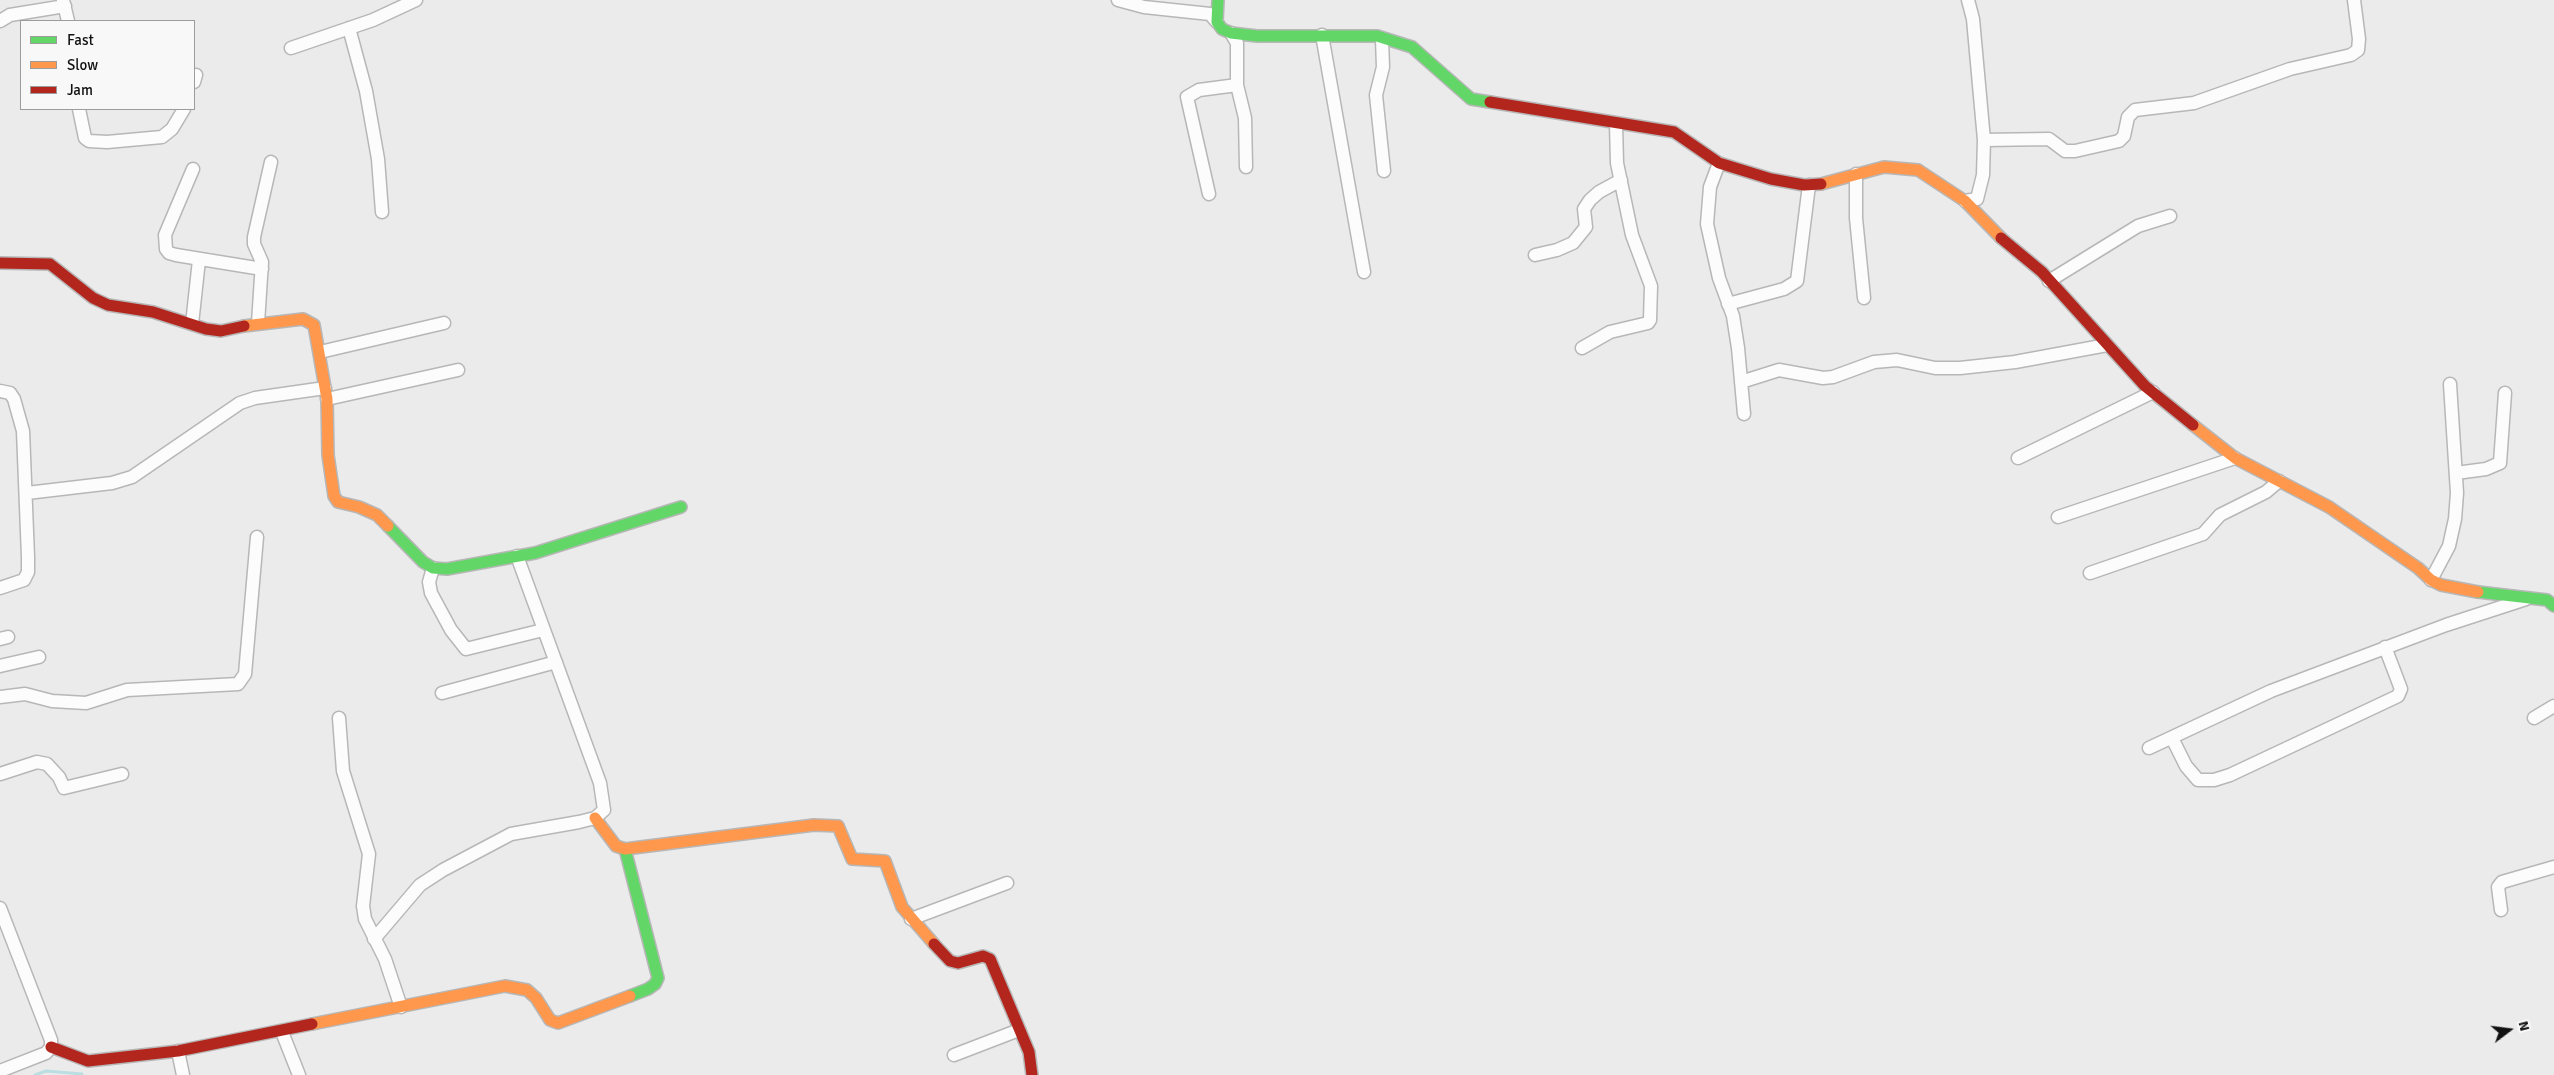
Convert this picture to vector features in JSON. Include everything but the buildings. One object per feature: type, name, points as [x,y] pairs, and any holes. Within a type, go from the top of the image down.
[{"type":"street","points":[[291,48],[373,20],[416,0]]},
{"type":"street","points":[[1118,0],[1144,7],[1210,14],[1222,29],[1232,33],[1257,36],[1378,36],[1412,48],[1471,99],[1674,132],[1718,163],[1771,179],[1809,185],[1884,166],[1918,170],[1965,201],[2010,247],[2049,281],[2153,392],[2235,458],[2352,521],[2418,568],[2431,580],[2467,591],[2547,600],[2554,606]]},
{"type":"street","points":[[1217,22],[1218,0]]},
{"type":"street","points":[[1965,201],[1977,199],[1984,175],[1984,140],[1973,19],[1968,0]]},
{"type":"street","points":[[1984,140],[2049,139],[2065,151],[2119,141],[2124,136],[2128,116],[2134,110],[2194,103],[2290,69],[2351,55],[2358,50],[2359,39],[2354,0]]},
{"type":"street","points":[[0,21],[10,15],[64,3],[68,20]]},
{"type":"street","points":[[349,28],[368,100],[378,159],[382,212]]},
{"type":"street","points":[[1232,33],[1237,43],[1237,85],[1245,118],[1246,167]]},
{"type":"street","points":[[1322,35],[1364,272]]},
{"type":"street","points":[[1382,38],[1383,67],[1376,95],[1384,171]]},
{"type":"street","points":[[1209,194],[1187,97],[1199,90],[1237,85]]},
{"type":"street","points":[[79,110],[85,138],[90,141],[107,142],[162,137],[172,129],[183,110]]},
{"type":"street","points":[[1582,348],[1610,332],[1648,323],[1650,320],[1651,286],[1632,235],[1618,163],[1616,124]]},
{"type":"street","points":[[258,323],[262,262],[254,244],[254,237],[271,162]]},
{"type":"street","points":[[1718,163],[1710,187],[1707,224],[1738,348],[1744,414]]},
{"type":"street","points":[[193,169],[165,235],[164,243],[169,253],[199,260],[262,269]]},
{"type":"street","points":[[1856,174],[1856,218],[1864,298]]},
{"type":"street","points":[[1535,255],[1557,250],[1573,243],[1586,228],[1584,209],[1590,200],[1599,192],[1621,180]]},
{"type":"street","points":[[1728,304],[1784,289],[1796,281],[1809,185]]},
{"type":"street","points":[[2049,281],[2138,226],[2170,216]]},
{"type":"street","points":[[192,324],[199,260]]},
{"type":"street","points":[[0,263],[32,262],[50,264],[93,298],[108,305],[153,312],[221,331],[258,323],[303,319],[310,321],[314,326],[320,352],[326,393],[328,454],[334,496],[338,502],[358,507],[377,515],[423,562],[433,568],[447,568],[517,556],[579,540],[681,507]]},
{"type":"street","points":[[320,352],[444,323]]},
{"type":"street","points":[[1742,382],[1779,370],[1823,378],[1832,377],[1874,362],[1897,360],[1936,368],[1960,368],[2015,362],[2108,345]]},
{"type":"street","points":[[27,493],[112,483],[132,477],[240,403],[262,397],[326,393],[458,370]]},
{"type":"street","points":[[2431,580],[2453,534],[2456,509],[2456,473],[2450,384]]},
{"type":"street","points":[[0,391],[10,394],[18,410],[23,431],[27,493],[28,572],[24,580],[0,588]]},
{"type":"street","points":[[2018,458],[2153,392]]},
{"type":"street","points":[[2456,473],[2486,469],[2500,463],[2506,393]]},
{"type":"street","points":[[2058,517],[2235,458]]},
{"type":"street","points":[[2090,573],[2203,534],[2220,515],[2266,492],[2279,482]]},
{"type":"street","points":[[0,697],[25,694],[52,702],[86,703],[127,690],[238,684],[245,674],[257,537]]},
{"type":"street","points":[[379,933],[420,885],[493,842],[524,830],[594,818],[600,815],[605,806],[600,782],[517,556]]},
{"type":"street","points":[[433,568],[429,582],[431,593],[451,630],[466,649],[543,630]]},
{"type":"street","points":[[2149,748],[2271,691],[2446,624],[2528,598]]},
{"type":"street","points":[[2172,738],[2186,766],[2198,780],[2214,780],[2230,774],[2398,696],[2401,689],[2385,647]]},
{"type":"street","points":[[0,666],[39,657]]},
{"type":"street","points":[[442,693],[556,662]]},
{"type":"street","points":[[2534,718],[2554,706]]},
{"type":"street","points":[[339,718],[343,771],[369,854],[363,906],[365,919],[379,933],[401,1007]]},
{"type":"street","points":[[0,774],[37,762],[47,764],[53,768],[64,788],[122,774]]},
{"type":"street","points":[[594,818],[616,846],[625,849],[834,824],[841,829],[852,859],[880,859],[885,861],[902,907],[911,919],[954,963],[983,956],[990,959],[1028,1052],[1032,1075]]},
{"type":"street","points":[[50,1047],[88,1062],[178,1051],[282,1032],[505,986],[527,990],[536,998],[550,1020],[558,1023],[648,989],[655,984],[658,978],[625,849]]},
{"type":"street","points":[[2501,910],[2498,887],[2502,882],[2554,867]]},
{"type":"street","points":[[911,919],[1007,883]]},
{"type":"street","points":[[0,908],[47,1026],[50,1047]]},
{"type":"street","points":[[954,1055],[1020,1030]]},
{"type":"street","points":[[282,1032],[299,1075]]},
{"type":"street","points":[[0,1071],[38,1057],[50,1047]]},
{"type":"street","points":[[178,1051],[182,1075]]},
{"type":"waterway","points":[[35,1075],[46,1071],[82,1074]]},
{"type":"traffic: fast","points":[[1218,0],[1217,22],[1222,29],[1231,33],[1257,36],[1377,36],[1412,47],[1471,99],[1490,102]]},
{"type":"traffic: fast","points":[[388,526],[423,562],[433,568],[447,569],[535,553],[681,507]]},
{"type":"traffic: fast","points":[[2478,592],[2547,600],[2554,606]]},
{"type":"traffic: fast","points":[[625,849],[658,978],[655,984],[648,989],[630,996]]},
{"type":"traffic: slow","points":[[1821,184],[1884,167],[1918,170],[1965,201],[2001,238]]},
{"type":"traffic: slow","points":[[244,326],[303,319],[314,325],[327,399],[328,455],[334,496],[338,502],[359,507],[377,515],[388,526]]},
{"type":"traffic: slow","points":[[2193,425],[2235,458],[2329,507],[2418,568],[2431,580],[2441,585],[2478,592]]},
{"type":"traffic: slow","points":[[595,818],[616,846],[625,849],[814,825],[838,826],[852,859],[885,861],[902,907],[934,944]]},
{"type":"traffic: slow","points":[[312,1024],[505,986],[527,990],[536,998],[550,1020],[558,1023],[630,996]]},
{"type":"traffic: jam","points":[[1490,102],[1674,132],[1719,163],[1771,179],[1804,185],[1821,184]]},
{"type":"traffic: jam","points":[[2001,238],[2042,272],[2145,386],[2193,425]]},
{"type":"traffic: jam","points":[[0,263],[50,264],[93,298],[108,305],[153,312],[206,329],[221,331],[244,326]]},
{"type":"traffic: jam","points":[[934,944],[950,961],[958,963],[983,956],[990,959],[1029,1052],[1032,1075]]},
{"type":"traffic: jam","points":[[51,1047],[88,1061],[178,1051],[312,1024]]}]
